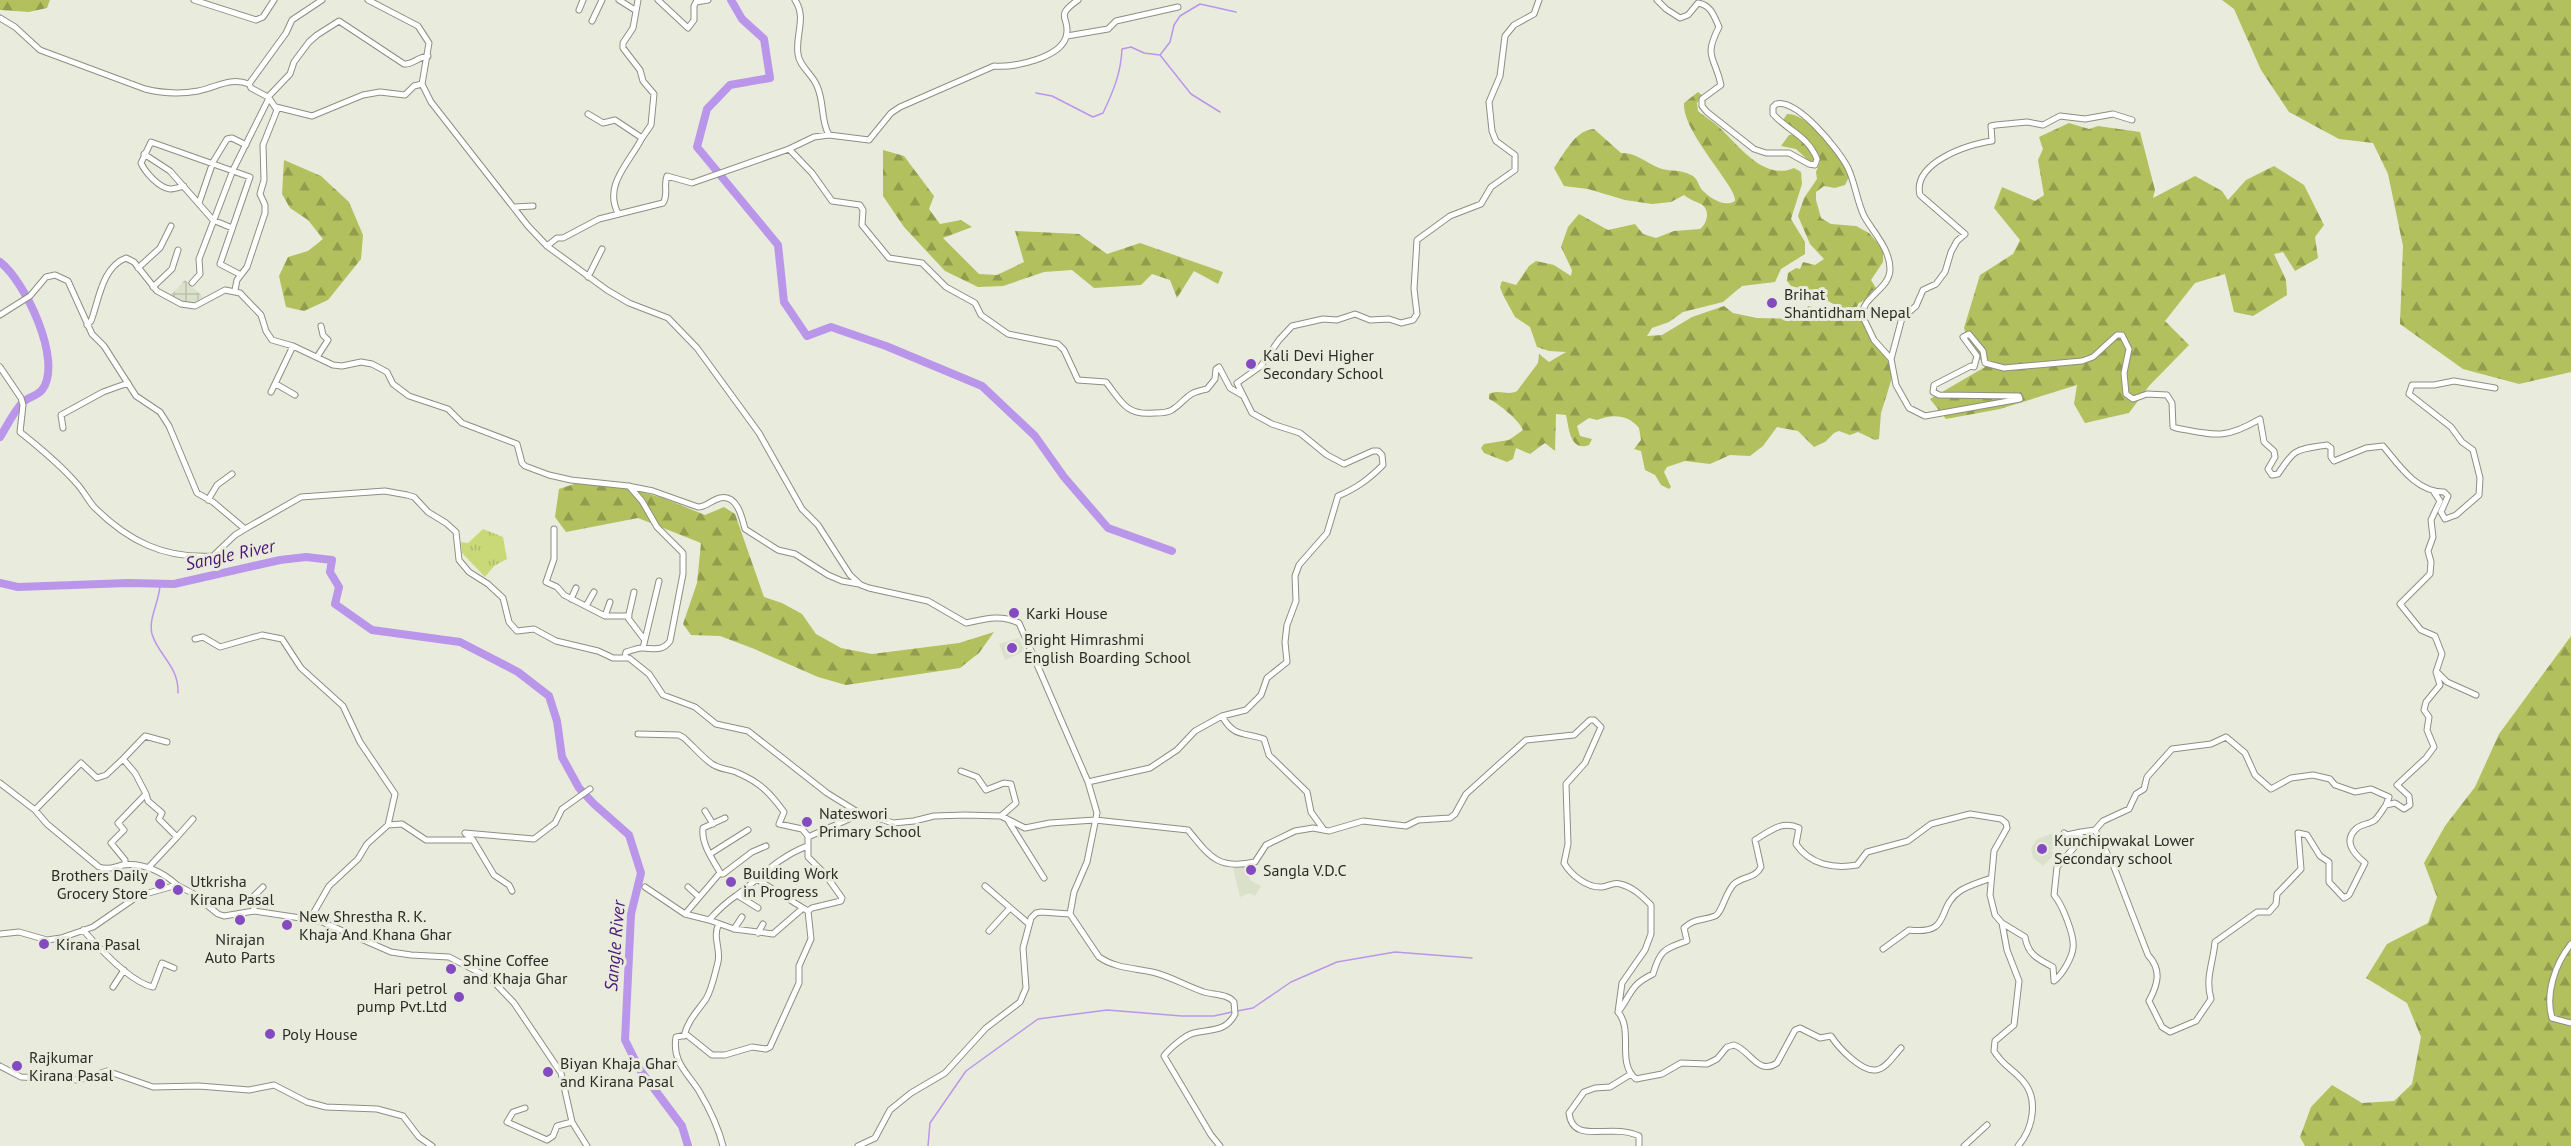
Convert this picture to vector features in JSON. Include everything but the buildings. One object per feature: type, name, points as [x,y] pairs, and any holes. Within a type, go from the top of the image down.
[{"type":"street","points":[[194,0],[256,20],[263,17],[274,0]]},
{"type":"street","points":[[249,84],[286,33],[292,20],[322,0]]},
{"type":"street","points":[[368,0],[418,26],[429,43],[422,84],[434,107],[528,226],[547,246],[588,277],[629,303],[668,318],[697,348],[759,433],[802,509],[818,525],[850,575],[861,585]]},
{"type":"street","points":[[579,10],[583,0]]},
{"type":"street","points":[[592,21],[602,0]]},
{"type":"street","points":[[619,0],[635,10]]},
{"type":"street","points":[[618,213],[614,204],[615,181],[651,125],[654,94],[642,81],[640,70],[623,48],[622,43],[633,28],[638,0]]},
{"type":"street","points":[[658,0],[688,28],[694,21],[696,2],[708,0]]},
{"type":"street","points":[[795,0],[802,21],[797,39],[798,58],[816,84],[824,105],[824,126],[829,135]]},
{"type":"street","points":[[547,246],[557,238],[563,238],[599,219],[663,203],[667,194],[665,184],[667,176],[692,183],[789,149],[814,137],[829,135],[869,140],[900,107],[994,66],[1008,68],[1047,56],[1062,43],[1066,36],[1064,14],[1066,8],[1078,0]]},
{"type":"street","points":[[1088,782],[1150,768],[1177,750],[1195,731],[1222,716],[1246,710],[1261,695],[1267,678],[1287,662],[1285,642],[1287,625],[1296,601],[1295,576],[1299,565],[1327,533],[1338,496],[1356,489],[1383,465],[1382,455],[1373,451],[1344,464],[1327,455],[1300,433],[1272,424],[1252,413],[1237,383],[1261,366],[1292,326],[1323,319],[1337,320],[1355,314],[1370,320],[1389,319],[1401,323],[1413,320],[1417,315],[1413,289],[1417,240],[1450,216],[1481,204],[1491,187],[1515,170],[1515,155],[1496,141],[1492,132],[1489,102],[1500,76],[1505,36],[1514,25],[1534,14],[1539,0]]},
{"type":"street","points":[[1657,0],[1665,9],[1680,18],[1688,15],[1698,3],[1704,4],[1714,14],[1719,27],[1711,42],[1710,50],[1720,85],[1702,99],[1702,106],[1707,112],[1754,149],[1766,153],[1789,153],[1809,164],[1816,165],[1815,154],[1803,138],[1774,116],[1772,110],[1776,104],[1788,104],[1825,135],[1847,166],[1862,211],[1883,245],[1889,264],[1890,271],[1885,283],[1866,303],[1862,312],[1874,340],[1891,359]]},
{"type":"street","points":[[1066,36],[1108,29],[1116,21],[1178,7]]},
{"type":"street","points":[[0,18],[15,27],[40,50],[157,92],[190,92],[238,80],[249,84],[276,107],[312,116],[363,95],[380,92],[405,95],[414,86],[422,84]]},
{"type":"street","points":[[192,283],[200,274],[199,259],[233,170],[268,98],[290,74],[294,62],[309,42],[334,22],[343,22],[404,64],[428,56]]},
{"type":"street","points":[[235,290],[236,282],[247,267],[265,213],[265,205],[260,194],[264,180],[263,145],[276,107]]},
{"type":"street","points":[[588,114],[603,123],[615,120],[642,138]]},
{"type":"street","points":[[2132,120],[2113,114],[2085,119],[2060,116],[2043,126],[2027,122],[1991,126],[1992,141],[1973,143],[1941,158],[1929,169],[1921,178],[1918,188],[1920,195],[1965,234],[1957,241],[1951,252],[1945,272],[1936,284],[1923,290],[1916,306],[1902,318],[1891,359],[1896,385],[1909,408],[1925,416],[2020,399],[2019,396],[1939,395],[1933,392],[1934,385],[1971,366],[1974,367],[1977,356],[1963,337],[1969,334],[1983,351],[1985,363],[2004,368],[2082,362],[2093,357],[2117,335],[2122,335],[2129,349],[2124,373],[2126,394],[2133,399],[2147,394],[2167,395],[2172,403],[2173,427],[2176,428],[2216,435],[2238,432],[2260,419],[2264,442],[2274,451],[2275,457],[2268,470],[2271,474],[2278,474],[2292,453],[2306,448],[2327,445],[2331,448],[2331,457],[2334,461],[2366,448],[2383,446],[2411,479],[2434,492],[2440,501],[2431,520],[2433,537],[2428,551],[2431,562],[2430,574],[2400,604],[2421,630],[2434,636],[2442,654],[2436,672],[2440,685],[2426,702],[2424,710],[2429,717],[2427,730],[2434,747],[2426,758],[2397,785],[2409,796],[2410,805],[2404,809],[2395,803],[2386,805]]},
{"type":"street","points":[[199,203],[213,162],[227,139],[232,138],[246,145]]},
{"type":"street","points":[[184,186],[171,189],[163,187],[144,169],[141,163],[151,142],[249,176],[250,179],[220,264],[241,275]]},
{"type":"street","points":[[789,149],[812,173],[832,201],[860,206],[863,210],[862,225],[890,258],[922,263],[946,287],[975,303],[981,315],[1008,334],[1058,344],[1064,350],[1078,380],[1106,382],[1126,408],[1134,413],[1141,415],[1171,412],[1191,393],[1207,389],[1215,379],[1219,367],[1230,388],[1242,395]]},
{"type":"street","points":[[144,154],[170,171],[213,220],[232,228]]},
{"type":"street","points":[[515,207],[532,206]]},
{"type":"street","points":[[138,268],[160,248],[171,226]]},
{"type":"street","points":[[588,277],[602,249]]},
{"type":"street","points":[[153,287],[172,269],[178,250]]},
{"type":"street","points":[[87,325],[113,267],[126,258],[134,262],[161,294],[189,307],[202,304],[225,290],[235,290],[256,307],[272,340],[342,366],[361,362],[380,368],[387,372],[399,390],[409,396],[448,409],[462,423],[517,444],[520,447],[522,463],[533,469],[571,480],[653,491],[698,507],[703,507],[721,497],[727,498],[743,515],[745,529],[778,550],[795,554],[842,581],[928,600],[966,623],[994,617],[1009,618],[1019,623],[1088,782],[1097,813],[1087,862],[1074,892],[1070,914],[1104,961],[1117,966],[1154,972],[1204,992],[1228,997],[1234,1002],[1235,1014],[1226,1025],[1216,1030],[1189,1035],[1164,1056],[1211,1135],[1220,1146]]},
{"type":"street","points":[[0,315],[30,296],[46,277],[55,275],[63,279],[71,286],[92,334],[104,346],[136,396],[160,412],[169,426],[197,493],[245,529]]},
{"type":"street","points":[[317,357],[328,340],[323,335],[321,326]]},
{"type":"street","points":[[271,392],[293,346]]},
{"type":"street","points":[[0,368],[21,398],[23,405],[20,432],[55,461],[111,522],[147,547],[199,557],[213,556],[235,535],[302,497],[385,491],[414,497],[428,512],[456,532],[459,560],[469,572],[488,584],[503,598],[509,622],[517,631],[534,629],[556,641],[589,648],[613,658],[629,658],[649,674],[663,695],[689,703],[716,724],[748,731],[827,793],[856,811],[893,823],[934,816],[1004,817],[1025,828],[1095,820],[1188,830],[1211,858],[1238,866],[1255,862],[1266,845],[1295,831],[1313,828],[1329,831],[1363,821],[1402,826],[1418,820],[1450,818],[1455,814],[1466,794],[1526,740],[1574,735],[1590,720],[1594,720],[1601,727],[1594,746],[1585,763],[1566,784],[1568,844],[1564,863],[1568,870],[1593,886],[1617,883],[1639,893],[1651,905],[1653,920],[1645,950],[1622,983],[1618,1012]]},
{"type":"street","points":[[2434,492],[2444,492],[2448,496],[2441,512],[2445,519],[2456,515],[2479,495],[2480,478],[2473,450],[2462,442],[2451,427],[2409,394],[2412,385],[2434,385],[2454,381],[2495,388]]},
{"type":"street","points":[[63,428],[61,415],[103,392],[128,383]]},
{"type":"street","points":[[276,384],[295,395]]},
{"type":"street","points":[[208,500],[218,485],[232,474]]},
{"type":"street","points":[[625,657],[626,652],[643,648],[660,649],[670,640],[678,607],[684,560],[683,553],[678,546],[657,527],[642,501],[628,486]]},
{"type":"street","points":[[554,529],[555,559],[546,582],[557,587],[571,599],[606,616],[629,616]]},
{"type":"street","points":[[643,648],[659,581]]},
{"type":"street","points":[[560,591],[564,584]]},
{"type":"street","points":[[571,599],[576,588]]},
{"type":"street","points":[[586,606],[594,592]]},
{"type":"street","points":[[634,592],[629,616],[644,639]]},
{"type":"street","points":[[606,616],[610,602]]},
{"type":"street","points":[[195,639],[203,637],[220,647],[262,635],[282,639],[301,668],[343,706],[360,742],[395,794],[388,825],[367,844],[358,860],[329,886],[320,898],[310,919]]},
{"type":"street","points":[[2436,672],[2447,682],[2476,695]]},
{"type":"street","points":[[1222,716],[1233,730],[1244,736],[1264,739],[1269,755],[1307,792],[1311,812],[1324,830]]},
{"type":"street","points":[[638,734],[679,735],[711,763],[723,770],[738,773],[765,787],[784,812],[779,824],[802,829],[808,836],[808,857],[825,874],[842,898],[841,901],[806,910],[773,934],[734,929],[685,914],[645,887]]},
{"type":"street","points":[[35,810],[81,763],[97,778],[106,775],[145,736],[167,742]]},
{"type":"street","points":[[2064,833],[2067,835],[2095,830],[2103,821],[2129,809],[2136,794],[2144,789],[2147,777],[2172,749],[2211,744],[2226,737],[2244,753],[2255,775],[2271,789],[2291,778],[2313,775],[2330,779],[2335,785],[2355,792],[2371,789],[2389,797],[2374,821],[2357,828],[2349,843],[2352,851],[2364,863],[2349,895],[2344,898],[2329,882],[2329,862],[2320,856],[2307,835],[2298,833],[2301,869],[2277,894],[2276,904],[2269,912],[2257,912],[2215,942],[2212,967],[2207,982],[2211,999],[2196,1021],[2170,1032],[2162,1027],[2149,1001],[2158,983],[2156,963],[2148,955],[2114,867],[2095,830]]},
{"type":"street","points":[[123,759],[135,773],[148,801],[162,813],[159,819],[177,837]]},
{"type":"street","points":[[961,771],[977,777],[986,790],[1004,783],[1011,784],[1016,802],[1004,817]]},
{"type":"street","points":[[0,783],[35,810],[47,824],[99,867],[105,869],[125,865],[149,867],[224,916],[254,911],[310,919],[333,925],[391,952],[449,957],[493,981],[514,1003],[561,1073],[572,1122],[587,1146]]},
{"type":"street","points":[[512,891],[508,885],[494,875],[465,833],[539,838],[555,823],[562,809],[588,790]]},
{"type":"street","points":[[125,865],[126,860],[111,843],[124,830],[118,823],[146,794]]},
{"type":"street","points":[[705,811],[713,824]]},
{"type":"street","points":[[808,836],[832,828],[849,819],[856,811]]},
{"type":"street","points":[[1618,1012],[1630,990],[1640,980],[1653,974],[1658,956],[1665,949],[1687,941],[1684,928],[1692,920],[1716,916],[1721,911],[1724,897],[1736,882],[1757,874],[1761,867],[1755,840],[1781,825],[1791,824],[1799,828],[1796,844],[1800,850],[1821,864],[1839,868],[1857,865],[1867,852],[1908,841],[1931,824],[1970,814],[2001,819],[2006,823],[2007,828],[1994,851],[1990,895],[1995,915],[2002,923],[2025,937],[2027,949],[2034,957],[2053,967],[2054,981],[2060,977],[2073,947],[2062,904],[2054,895],[2058,867],[2077,844],[2081,832]]},
{"type":"street","points":[[1004,817],[1044,878]]},
{"type":"street","points":[[720,874],[710,854],[703,828],[725,818]]},
{"type":"street","points":[[149,867],[193,819]]},
{"type":"street","points":[[388,825],[402,825],[426,840],[472,840]]},
{"type":"street","points":[[710,854],[748,830]]},
{"type":"street","points":[[685,914],[720,874],[752,852],[766,846]]},
{"type":"street","points":[[709,920],[726,901],[776,861],[807,846]]},
{"type":"street","points":[[723,1146],[715,1120],[697,1088],[680,1067],[674,1049],[676,1037],[687,1035],[712,1055],[725,1055],[752,1047],[766,1049],[770,1047],[799,983],[799,966],[811,939],[806,910],[755,878]]},
{"type":"street","points":[[1883,949],[1909,930],[1926,932],[1933,929],[1952,899],[1960,891],[1991,878]]},
{"type":"street","points":[[0,934],[19,932],[54,940],[93,927],[138,896],[177,885]]},
{"type":"street","points":[[254,911],[254,896],[263,886]]},
{"type":"street","points":[[985,886],[1029,924]]},
{"type":"street","points":[[688,887],[699,897]]},
{"type":"street","points":[[736,895],[758,908]]},
{"type":"street","points":[[988,931],[1010,908]]},
{"type":"street","points":[[858,1146],[875,1138],[890,1110],[911,1093],[945,1073],[986,1028],[1020,1002],[1026,988],[1023,948],[1029,924],[1036,913],[1070,914]]},
{"type":"street","points":[[734,929],[742,917]]},
{"type":"street","points":[[2002,923],[2007,950],[2019,981],[2014,1025],[1995,1041],[1994,1051],[2004,1066],[2017,1074],[2031,1092],[2030,1124],[2026,1137],[2018,1146]]},
{"type":"street","points":[[684,1036],[691,1016],[706,998],[718,962],[719,945],[716,929],[718,924]]},
{"type":"street","points":[[758,933],[763,924]]},
{"type":"street","points":[[83,930],[139,982],[153,987],[162,963],[174,968]]},
{"type":"street","points":[[2571,944],[2556,972],[2550,998],[2552,1018],[2571,1023]]},
{"type":"street","points":[[113,987],[124,970]]},
{"type":"street","points":[[1618,1012],[1625,1019],[1626,1053],[1631,1074],[1636,1079],[1662,1074],[1681,1063],[1707,1064],[1717,1059],[1727,1047],[1734,1045],[1743,1049],[1759,1065],[1766,1068],[1777,1063],[1795,1030],[1800,1028],[1820,1038],[1831,1036],[1848,1056],[1867,1069],[1876,1070],[1883,1067],[1901,1048]]},
{"type":"street","points":[[0,1066],[21,1077],[79,1080],[107,1071],[153,1087],[199,1086],[249,1090],[274,1085],[307,1102],[326,1107],[377,1109],[403,1116],[418,1137],[432,1146]]},
{"type":"street","points":[[1574,1135],[1570,1126],[1569,1113],[1584,1092],[1595,1088],[1610,1087],[1631,1074]]},
{"type":"street","points":[[525,1108],[513,1112],[507,1122],[547,1140],[553,1136],[557,1126],[572,1122]]},
{"type":"street","points":[[1964,1146],[1987,1125]]},
{"type":"street","points":[[1602,1138],[1630,1132],[1639,1136],[1639,1146]]},
{"type":"shaded area","points":[[185,280],[203,297],[189,306],[170,296]]},
{"type":"shaded area","name":"Bright Himrashmi English Boarding School","points":[[1019,638],[1025,651],[1005,660],[999,644]]},
{"type":"shaded area","name":"Kunchipwakal Lower Secondary school","points":[[2054,833],[2058,841],[2051,851],[2055,854],[2043,866],[2033,858],[2031,848],[2037,839]]},
{"type":"shaded area","points":[[1248,866],[1250,880],[1261,886],[1255,896],[1250,893],[1240,897],[1233,868]]},
{"type":"green space","points":[[0,0],[50,0],[47,8],[29,12],[0,10]]},
{"type":"green space","points":[[2222,0],[2571,0],[2571,372],[2519,384],[2463,369],[2400,324],[2403,246],[2388,174],[2373,143],[2339,139],[2289,112],[2261,70],[2234,9]]},
{"type":"green space","points":[[1698,92],[1702,95],[1697,103],[1698,111],[1718,126],[1753,160],[1772,170],[1783,171],[1794,168],[1801,172],[1802,184],[1791,219],[1805,242],[1805,254],[1781,269],[1775,282],[1742,286],[1723,302],[1683,312],[1669,322],[1652,328],[1647,336],[1662,335],[1692,317],[1724,306],[1733,313],[1757,318],[1800,319],[1808,306],[1832,311],[1845,310],[1807,290],[1791,286],[1787,281],[1788,273],[1796,268],[1800,269],[1803,262],[1815,265],[1824,259],[1810,244],[1798,216],[1804,198],[1817,179],[1816,172],[1820,162],[1818,157],[1816,162],[1811,163],[1796,149],[1781,146],[1789,135],[1799,133],[1783,120],[1787,114],[1796,116],[1815,128],[1833,148],[1849,177],[1845,185],[1835,188],[1824,186],[1816,192],[1821,218],[1831,224],[1856,226],[1869,233],[1883,249],[1883,262],[1871,280],[1876,288],[1867,299],[1859,303],[1853,313],[1862,321],[1871,340],[1887,359],[1891,369],[1891,381],[1881,413],[1879,439],[1875,440],[1858,432],[1850,435],[1839,431],[1814,447],[1798,431],[1777,427],[1763,446],[1750,456],[1730,455],[1710,464],[1685,461],[1667,467],[1664,472],[1671,487],[1669,489],[1661,485],[1655,475],[1645,470],[1641,451],[1634,449],[1641,440],[1639,428],[1635,423],[1620,416],[1597,420],[1589,418],[1577,426],[1580,436],[1592,439],[1589,445],[1578,445],[1574,442],[1566,415],[1556,414],[1555,451],[1545,443],[1530,454],[1516,448],[1513,459],[1507,462],[1484,453],[1481,448],[1484,444],[1509,440],[1523,430],[1508,413],[1489,399],[1489,394],[1517,391],[1538,363],[1539,354],[1549,362],[1566,352],[1549,351],[1537,347],[1530,327],[1515,317],[1503,295],[1500,287],[1502,281],[1516,285],[1529,266],[1536,261],[1554,265],[1571,276],[1572,270],[1561,247],[1568,227],[1579,214],[1608,230],[1635,224],[1643,234],[1656,238],[1674,231],[1700,229],[1706,220],[1707,213],[1704,207],[1684,195],[1671,202],[1652,204],[1625,200],[1588,189],[1564,186],[1554,168],[1576,138],[1587,130],[1594,129],[1621,153],[1635,156],[1659,168],[1687,173],[1695,178],[1702,190],[1713,199],[1722,203],[1735,201],[1734,194],[1700,144],[1686,115],[1684,103]]},
{"type":"green space","points":[[2069,123],[2089,129],[2098,126],[2140,132],[2155,190],[2153,198],[2195,176],[2222,191],[2228,200],[2246,180],[2274,166],[2304,185],[2324,225],[2315,237],[2318,258],[2295,271],[2283,252],[2274,254],[2286,280],[2287,295],[2253,316],[2234,312],[2225,274],[2195,283],[2165,321],[2189,345],[2149,386],[2129,413],[2085,423],[2074,404],[2077,385],[2000,409],[1946,419],[1930,399],[1985,367],[1967,338],[1964,328],[1980,275],[2013,254],[2020,240],[1994,208],[2002,187],[2035,201],[2044,195],[2038,160],[2043,149],[2039,137]]},
{"type":"green space","points":[[883,150],[904,156],[934,196],[929,209],[940,224],[961,220],[972,227],[943,238],[979,274],[997,275],[1024,262],[1015,231],[1079,234],[1107,254],[1140,243],[1223,272],[1218,284],[1194,271],[1177,298],[1170,280],[1152,274],[1141,285],[1094,288],[1072,270],[1044,272],[1003,286],[978,287],[945,271],[904,227],[883,196]]},
{"type":"green space","points":[[284,160],[321,176],[349,202],[363,235],[361,259],[328,300],[304,311],[286,307],[279,276],[288,257],[308,251],[323,239],[308,220],[290,208],[282,194]]},
{"type":"green space","points":[[577,483],[617,485],[663,498],[705,515],[724,507],[735,514],[764,597],[782,603],[802,614],[816,634],[841,648],[872,654],[959,643],[994,632],[979,653],[960,668],[846,685],[818,677],[720,636],[691,635],[683,624],[697,583],[701,543],[638,518],[566,532],[555,517],[559,489]]},
{"type":"green space","points":[[483,529],[503,537],[507,559],[494,566],[485,577],[462,553],[461,542],[468,543]]},
{"type":"green space","points":[[2571,636],[2571,1146],[2305,1146],[2300,1137],[2311,1107],[2332,1085],[2362,1103],[2394,1101],[2412,1084],[2421,1037],[2407,1003],[2366,978],[2387,944],[2428,923],[2437,897],[2424,863],[2445,826],[2475,787],[2499,734]]},
{"type":"waterway","points":[[731,0],[742,19],[764,39],[770,78],[730,85],[707,109],[697,147],[778,245],[784,302],[807,336],[831,327],[886,346],[982,386],[1035,436],[1064,477],[1108,528],[1172,551]]},
{"type":"waterway","points":[[1036,93],[1052,96],[1093,117],[1103,113],[1116,82],[1122,49],[1131,47],[1144,53],[1160,55],[1170,42],[1174,25],[1180,16],[1200,4],[1236,12]]},
{"type":"waterway","points":[[1160,55],[1191,94],[1220,112]]},
{"type":"waterway","name":"Sangle River","points":[[0,262],[10,271],[30,303],[45,342],[48,360],[47,377],[42,390],[25,400],[0,437]]},
{"type":"waterway","name":"Sangle River","points":[[0,583],[18,587],[128,583],[174,584],[280,560],[306,557],[332,560],[330,572],[339,587],[335,604],[372,630],[460,642],[518,672],[549,696],[557,721],[562,757],[579,788],[629,835],[641,873],[631,914],[625,1040],[640,1070],[682,1126],[688,1146]]},
{"type":"waterway","points":[[160,584],[151,628],[155,641],[175,675],[178,693]]},
{"type":"waterway","points":[[1237,1011],[1253,1008],[1291,982],[1337,962],[1395,952],[1472,958]]},
{"type":"waterway","points":[[928,1146],[930,1123],[966,1071],[1038,1019],[1107,1010],[1182,1016],[1214,1016],[1232,1012]]},
{"type":"waterway","points":[[96,1083],[104,1074]]},
{"type":"waterway","points":[[41,1081],[80,1082],[99,1078]]},
{"type":"place","name":"Brihat Shantidham Nepal","points":[[1772,303]]},
{"type":"place","name":"Kali Devi Higher Secondary School","points":[[1251,364]]},
{"type":"place","name":"Karki House","points":[[1014,613]]},
{"type":"place","name":"Bright Himrashmi English Boarding School","points":[[1012,648]]},
{"type":"place","name":"Nateswori Primary School","points":[[807,822]]},
{"type":"place","name":"Kunchipwakal Lower Secondary school","points":[[2042,849]]},
{"type":"place","name":"Sangla V.D.C","points":[[1251,870]]},
{"type":"place","name":"Building Work in Progress","points":[[731,882]]},
{"type":"place","name":"Brothers Daily Grocery Store","points":[[160,884]]},
{"type":"place","name":"Utkrisha Kirana Pasal","points":[[178,890]]},
{"type":"place","name":"Nirajan Auto Parts","points":[[240,920]]},
{"type":"place","name":"New Shrestha R. K. Khaja And Khana Ghar","points":[[287,925]]},
{"type":"place","name":"Kirana Pasal","points":[[44,944]]},
{"type":"place","name":"Shine Coffee and Khaja Ghar","points":[[451,969]]},
{"type":"place","name":"Hari petrol pump Pvt.Ltd","points":[[459,997]]},
{"type":"place","name":"Poly House","points":[[270,1034]]},
{"type":"place","name":"Rajkumar Kirana Pasal","points":[[17,1066]]},
{"type":"place","name":"Biyan Khaja Ghar and Kirana Pasal","points":[[548,1072]]}]
